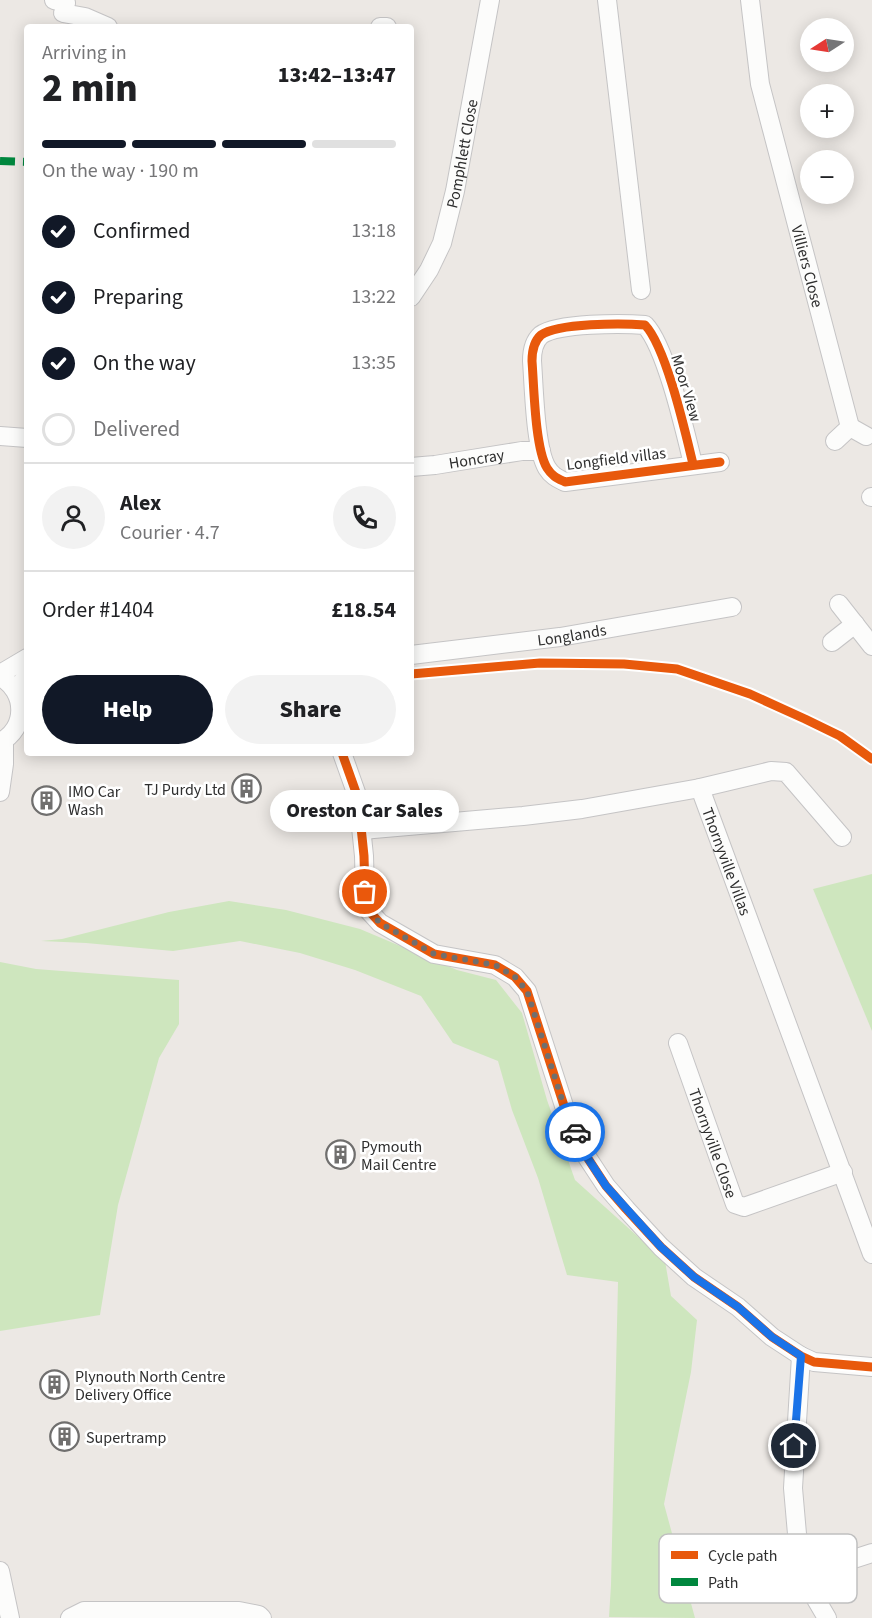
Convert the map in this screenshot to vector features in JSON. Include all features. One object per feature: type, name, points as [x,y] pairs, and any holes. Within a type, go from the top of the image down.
[{"type":"street","name":"Pomphlett Close","points":[[414,292],[429,270],[442,243],[455,191],[490,0]]},
{"type":"street","points":[[607,0],[641,290]]},
{"type":"street","name":"Villiers Close","points":[[750,0],[760,84],[850,427]]},
{"type":"street","points":[[62,8],[101,24]]},
{"type":"street","name":"Longfield villas","points":[[645,324],[626,323],[556,328],[540,336],[532,348],[532,361],[541,451],[547,468],[554,477],[565,482],[720,462]]},
{"type":"street","name":"Moor View","points":[[645,324],[653,333],[662,358],[693,464]]},
{"type":"street","points":[[835,441],[850,427],[866,435]]},
{"type":"street","points":[[0,436],[24,438]]},
{"type":"street","name":"Honcray","points":[[414,467],[522,451],[541,451]]},
{"type":"street","points":[[839,604],[872,646]]},
{"type":"street","name":"Longlands","points":[[414,655],[560,637],[732,607]]},
{"type":"street","points":[[832,642],[855,624]]},
{"type":"street","points":[[21,706],[11,685],[0,676],[24,660]]},
{"type":"street","points":[[0,792],[4,764],[10,739],[16,729],[24,690]]},
{"type":"street","points":[[343,756],[358,798],[365,892],[369,911],[380,923],[434,954],[495,965],[515,977],[527,991],[567,1115],[583,1151],[606,1186],[661,1247],[694,1277],[738,1307],[772,1337],[814,1362],[872,1366]]},
{"type":"street","points":[[700,788],[771,771],[786,772],[842,837]]},
{"type":"street","name":"Thornyville Villas","points":[[362,830],[582,809],[700,788],[872,1254]]},
{"type":"street","name":"Thornyville Close","points":[[678,1043],[735,1204],[744,1207],[843,1172]]},
{"type":"street","points":[[797,1534],[793,1488],[801,1356]]},
{"type":"street","points":[[857,1558],[872,1553]]},
{"type":"street","points":[[0,1571],[10,1618]]},
{"type":"street","points":[[818,1603],[827,1618]]},
{"type":"street","points":[[69,1618],[84,1611],[239,1611],[262,1618]]},
{"type":"green space","points":[[872,874],[872,1031],[813,889]]},
{"type":"green space","points":[[229,901],[286,910],[360,929],[457,970],[496,980],[522,1013],[547,1100],[575,1180],[665,1261],[671,1296],[697,1320],[691,1372],[664,1504],[672,1534],[659,1534],[659,1603],[691,1603],[695,1618],[609,1617],[618,1282],[567,1275],[538,1178],[512,1110],[498,1061],[453,1043],[421,996],[355,970],[300,953],[240,941],[173,951],[41,941],[62,939],[169,912]]},
{"type":"green space","points":[[0,962],[36,969],[179,980],[179,1024],[159,1058],[118,1205],[100,1315],[0,1331]]},
{"type":"marked path","points":[[0,161],[24,162]]},
{"type":"cycle path","points":[[693,464],[667,370],[653,336],[645,325],[575,326],[549,331],[538,338],[532,354],[534,401],[543,459],[547,468],[555,476],[565,482],[720,462]]},
{"type":"cycle path","points":[[414,674],[540,663],[624,664],[677,669],[750,694],[805,719],[840,736],[872,759]]},
{"type":"cycle path","points":[[343,756],[358,798],[365,892],[369,911],[380,923],[434,954],[495,965],[515,977],[527,991],[567,1115],[583,1151],[606,1186],[661,1247],[694,1277],[738,1307],[772,1337],[814,1362],[872,1367]]},
{"type":"way so far","points":[[365,892],[369,911],[380,923],[434,954],[495,965],[515,977],[527,991],[567,1115],[575,1132]]},
{"type":"place","name":"TJ Purdy Ltd","points":[[247,789]]},
{"type":"place","name":"IMO Car Wash","points":[[47,800]]},
{"type":"place","name":"Oreston Car Sales","points":[[365,892]]},
{"type":"place","name":"Pymouth Mail Centre","points":[[340,1155]]},
{"type":"place","name":"Plynouth North Centre Delivery Office","points":[[54,1385]]},
{"type":"place","name":"Supertramp","points":[[65,1437]]},
{"type":"route","points":[[575,1132],[583,1151],[606,1186],[661,1247],[694,1277],[738,1307],[772,1337],[801,1356],[794,1446]]}]
